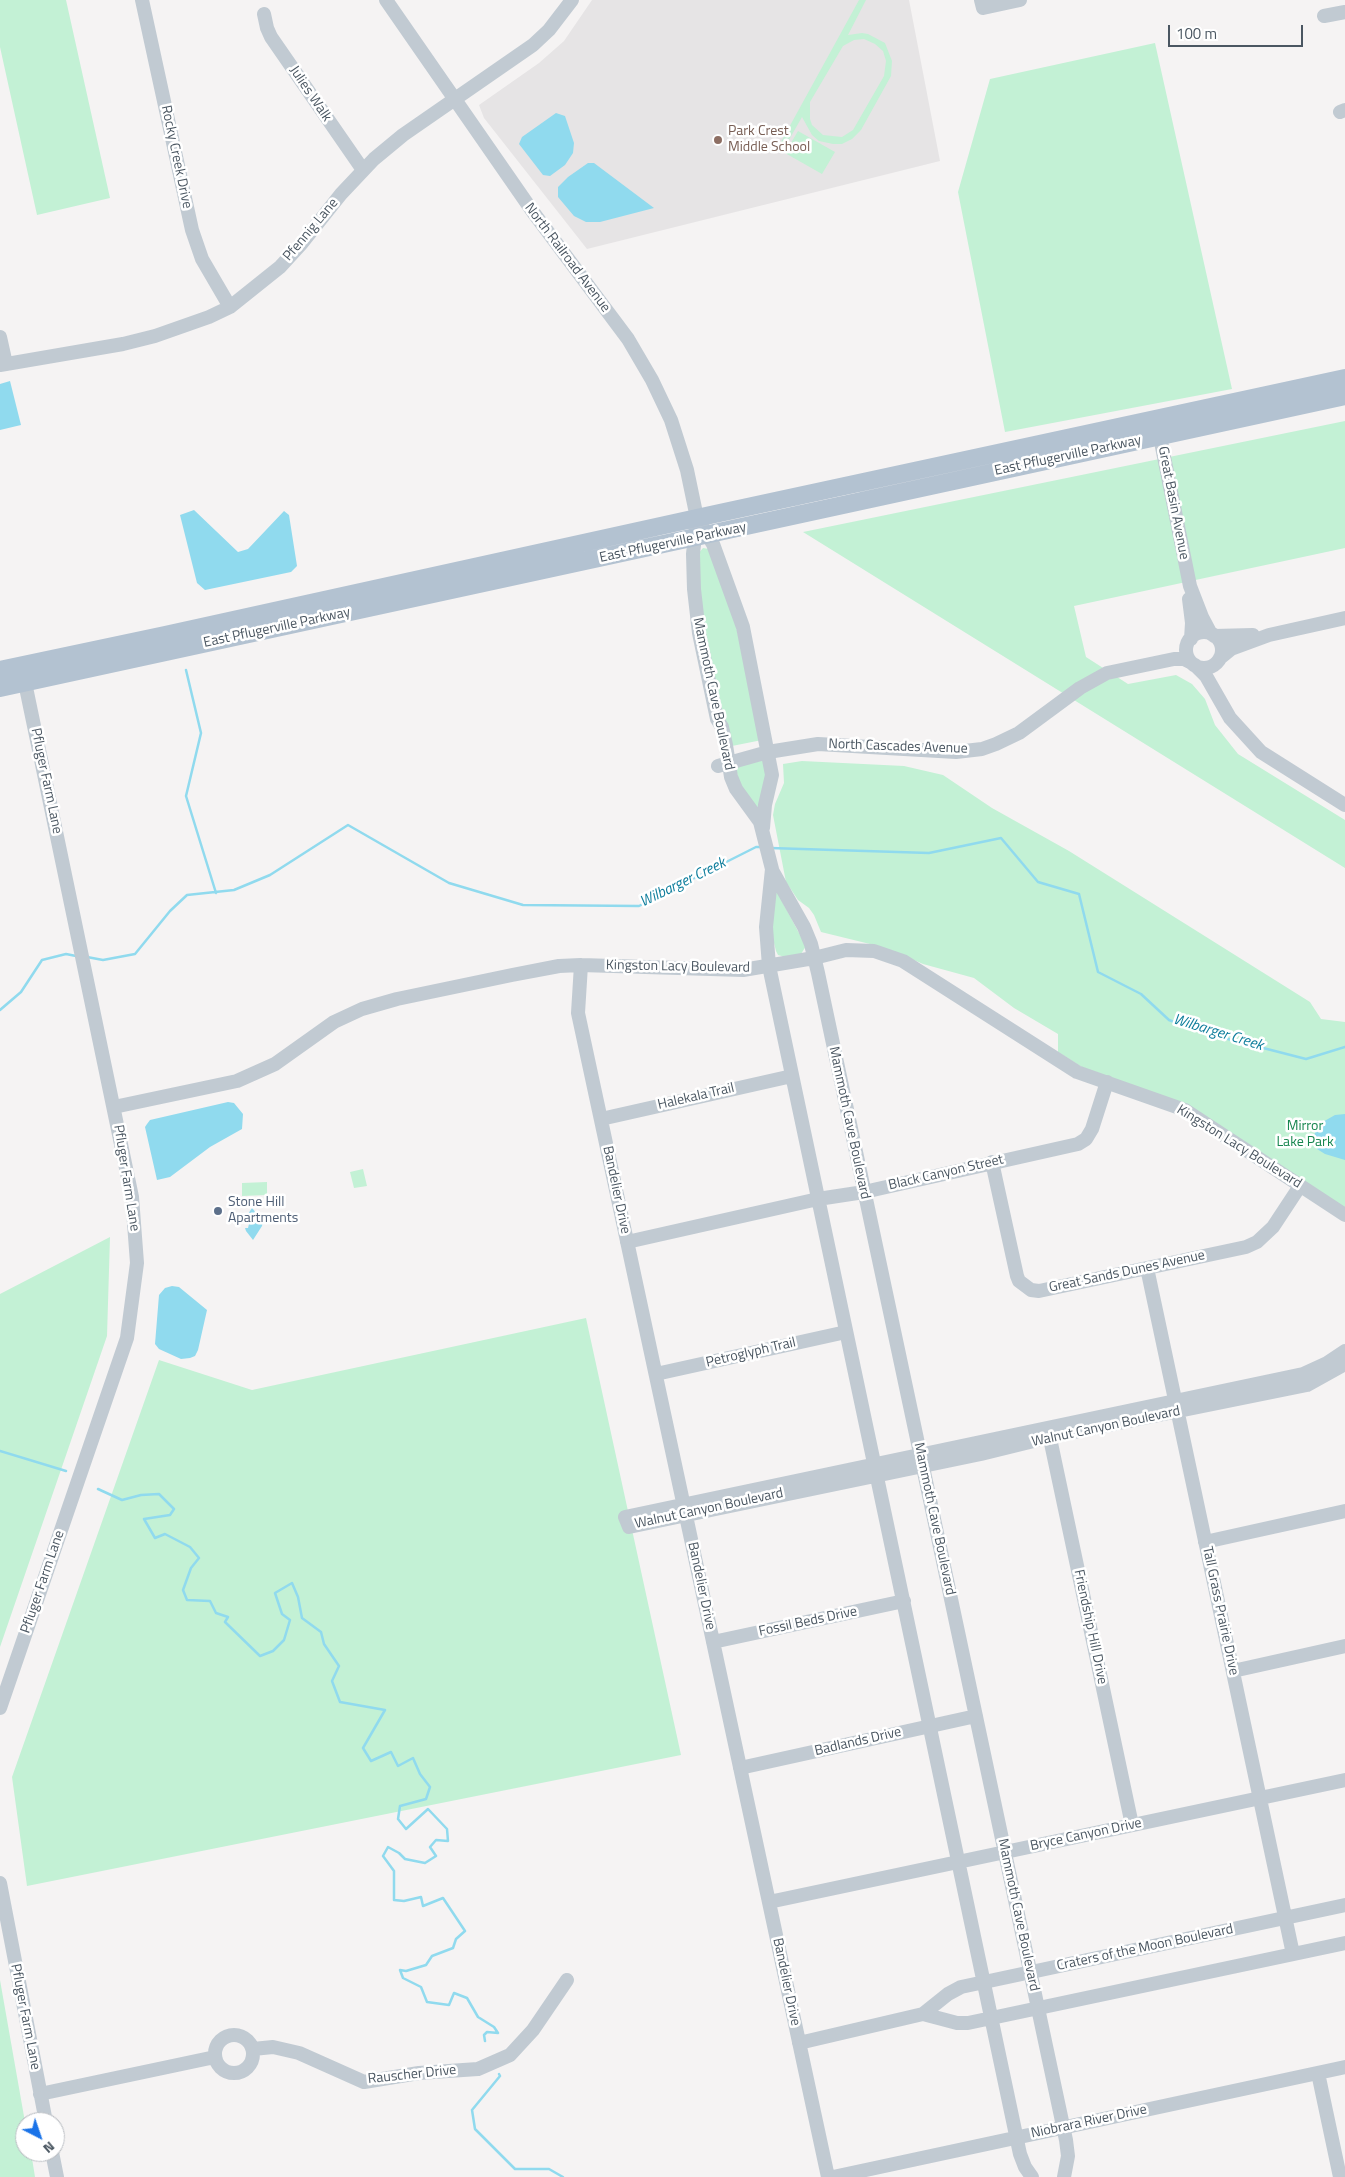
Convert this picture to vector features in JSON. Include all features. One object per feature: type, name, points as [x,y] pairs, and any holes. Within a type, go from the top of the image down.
[{"type":"main road","name":"East Pflugerville Parkway","points":[[0,688],[701,537],[1158,427],[1345,378]]},
{"type":"main road","name":"East Pflugerville Parkway","points":[[0,670],[696,518],[1158,427],[1345,396]]},
{"type":"street","name":"Rocky Creek Drive","points":[[142,0],[192,230],[202,259],[230,306]]},
{"type":"street","name":"North Railroad Avenue","points":[[386,0],[533,212],[628,339],[652,380],[671,420],[682,454],[696,518]]},
{"type":"street","name":"Pfennig Lane","points":[[3,364],[123,344],[155,336],[210,318],[230,306],[280,267],[363,170],[403,135],[533,45],[549,30],[572,0]]},
{"type":"street","points":[[982,4],[1020,0]]},
{"type":"street","points":[[1324,16],[1345,12]]},
{"type":"street","name":"Julies Walk","points":[[264,14],[271,37],[363,170]]},
{"type":"street","points":[[0,337],[3,364]]},
{"type":"street","name":"Great Basin Avenue","points":[[1158,427],[1190,586],[1202,617],[1213,635]]},
{"type":"street","name":"Mammoth Cave Boulevard","points":[[696,518],[701,537],[693,554],[696,618],[717,718],[722,727],[724,765],[734,784],[755,813],[763,830],[772,869],[804,927],[814,958],[1063,2128],[1068,2156],[1064,2177]]},
{"type":"street","name":"Mammoth Cave Boulevard","points":[[701,537],[714,544],[742,627],[772,775],[765,805],[763,830]]},
{"type":"street","name":"Great Basin Avenue","points":[[1190,586],[1189,598],[1192,623],[1190,640]]},
{"type":"street","points":[[354,592],[359,610]]},
{"type":"street","points":[[1118,670],[1174,659],[1184,659],[1205,668],[1212,666],[1231,649],[1268,635],[1345,618]]},
{"type":"street","points":[[1118,670],[1172,651],[1201,632],[1213,635],[1268,635]]},
{"type":"street","points":[[1213,635],[1221,644],[1222,651],[1214,675],[1217,696]]},
{"type":"street","points":[[1190,640],[1188,655],[1206,676],[1235,724],[1261,752],[1345,805]]},
{"type":"street","name":"Pfluger Farm Lane","points":[[0,1708],[127,1338],[137,1263],[132,1196],[100,1035],[21,665]]},
{"type":"street","name":"North Cascades Avenue","points":[[724,765],[768,752],[818,744],[956,752],[982,749],[1013,736],[1085,685],[1107,672],[1118,670]]},
{"type":"street","name":"Mammoth Cave Boulevard","points":[[772,869],[766,927],[768,966],[1023,2163],[1032,2177]]},
{"type":"street","name":"Kingston Lacy Boulevard","points":[[114,1107],[237,1081],[275,1064],[334,1022],[362,1009],[397,999],[512,975],[559,966],[581,965],[732,971],[814,958],[846,950],[874,951],[903,960],[1077,1072],[1184,1110],[1345,1215]]},
{"type":"street","name":"Bandelier Drive","points":[[581,965],[578,1012],[828,2177]]},
{"type":"street","name":"Halekala Trail","points":[[601,1119],[792,1076]]},
{"type":"street","name":"Black Canyon Street","points":[[628,1242],[818,1199],[864,1192],[1082,1142],[1092,1129],[1107,1082]]},
{"type":"street","name":"Great Sands Dunes Avenue","points":[[992,1162],[1015,1270],[1020,1281],[1031,1290],[1039,1291],[1246,1247],[1257,1242],[1273,1227],[1300,1186]]},
{"type":"street","name":"Tall Grass Prairie Drive","points":[[1147,1268],[1293,1954]]},
{"type":"street","name":"Petroglyph Trail","points":[[656,1374],[846,1332]]},
{"type":"street","name":"Walnut Canyon Boulevard","points":[[685,1509],[1176,1406],[1303,1374],[1327,1363],[1345,1351]]},
{"type":"street","name":"Walnut Canyon Boulevard","points":[[1176,1406],[1306,1385],[1345,1364]]},
{"type":"street","name":"Friendship Hill Drive","points":[[1049,1433],[1132,1825]]},
{"type":"street","points":[[1205,1542],[1345,1511]]},
{"type":"street","name":"Fossil Beds Drive","points":[[713,1642],[904,1601]]},
{"type":"street","points":[[1233,1671],[1345,1646]]},
{"type":"street","name":"Badlands Drive","points":[[740,1768],[976,1716]]},
{"type":"street","name":"Bryce Canyon Drive","points":[[769,1902],[1345,1780]]},
{"type":"street","name":"Pfluger Farm Lane","points":[[0,1883],[44,2112]]},
{"type":"street","name":"Craters of the Moon Boulevard","points":[[799,2043],[923,2014],[956,1989],[1345,1905]]},
{"type":"street","name":"Craters of the Moon Boulevard","points":[[923,2014],[964,2023],[1345,1943]]},
{"type":"street","name":"Rauscher Drive","points":[[253,2048],[273,2048],[299,2053],[364,2082],[419,2073],[478,2069],[510,2055],[533,2030],[567,1980]]},
{"type":"street","points":[[233,2035],[245,2038],[253,2048],[253,2055],[249,2066],[237,2073],[226,2072],[220,2068],[215,2057],[215,2050],[222,2040],[233,2035]]},
{"type":"street","points":[[40,2094],[215,2057]]},
{"type":"street","name":"Niobrara River Drive","points":[[832,2177],[1345,2067]]},
{"type":"street","points":[[1318,2073],[1340,2177]]},
{"type":"street","points":[[54,2162],[57,2177]]},
{"type":"shaded area","name":"Park Crest Middle School","points":[[592,0],[909,0],[940,161],[587,249],[484,118],[479,105],[539,63],[564,41]]},
{"type":"green space","points":[[0,0],[66,0],[110,198],[37,215],[0,47]]},
{"type":"green space","points":[[859,0],[866,0],[848,35],[868,34],[885,43],[892,61],[891,76],[861,130],[852,139],[842,144],[819,141],[812,135],[802,117],[786,145],[781,142]],"holes":[[[864,39],[875,44],[883,51],[886,61],[884,76],[853,130],[842,137],[823,135],[812,125],[810,102],[843,46],[854,40]]]},
{"type":"green space","points":[[1155,43],[1232,389],[1005,432],[958,192],[990,79]]},
{"type":"green space","points":[[798,131],[835,152],[822,174],[785,153]]},
{"type":"green space","points":[[1345,421],[1345,548],[1074,606],[1086,657],[1128,684],[1176,675],[1192,684],[1205,699],[1215,725],[1238,754],[1345,820],[1345,868],[803,532]]},
{"type":"green space","points":[[703,548],[709,549],[731,604],[762,740],[732,746],[722,718],[703,632],[697,555]]},
{"type":"green space","points":[[763,761],[767,767],[760,811],[740,789],[736,767]]},
{"type":"green space","name":"Mirror Lake Park","points":[[802,761],[904,766],[943,775],[992,808],[1069,851],[1310,1002],[1321,1019],[1345,1022],[1345,1208],[1187,1104],[1093,1074],[1058,1052],[1058,1034],[1014,1008],[974,978],[923,964],[893,951],[870,944],[821,932],[814,915],[809,908],[798,900],[786,882],[773,815],[775,804],[784,783],[783,764]]},
{"type":"green space","points":[[776,890],[806,946],[801,954],[785,957],[778,955],[776,951],[771,931]]},
{"type":"green space","points":[[363,1169],[367,1186],[354,1188],[350,1172]]},
{"type":"green space","points":[[267,1182],[267,1195],[242,1196],[242,1183]]},
{"type":"green space","points":[[110,1237],[107,1336],[0,1647],[0,1294]]},
{"type":"green space","points":[[586,1318],[681,1755],[27,1886],[12,1777],[159,1360],[252,1390]]},
{"type":"green space","points":[[0,1980],[23,2112],[15,2112],[15,2162],[33,2162],[35,2177],[0,2177]]},
{"type":"water","points":[[556,113],[565,116],[574,143],[573,153],[565,165],[550,176],[543,175],[519,144],[522,137]]},
{"type":"water","points":[[588,163],[594,163],[654,208],[600,222],[586,222],[574,216],[558,197],[558,187],[568,177]]},
{"type":"water","points":[[10,381],[21,425],[0,430],[0,384]]},
{"type":"water","points":[[194,510],[238,552],[248,549],[284,511],[289,515],[297,566],[291,572],[205,590],[197,583],[180,515]]},
{"type":"water","points":[[228,1102],[234,1103],[243,1114],[242,1129],[210,1147],[170,1177],[157,1180],[145,1127],[150,1120]]},
{"type":"water","points":[[1345,1114],[1345,1160],[1325,1154],[1317,1149],[1314,1139],[1315,1132],[1321,1123],[1335,1115]]},
{"type":"water","points":[[252,1208],[263,1221],[253,1240],[245,1228],[248,1228],[249,1224],[244,1220]]},
{"type":"water","points":[[179,1287],[207,1310],[198,1350],[195,1356],[190,1358],[181,1359],[159,1349],[155,1344],[159,1295],[165,1288]]},
{"type":"waterway","points":[[186,670],[201,733],[186,796],[216,893]]},
{"type":"waterway","name":"Wilbarger Creek","points":[[87,957],[103,960],[135,954],[170,911],[187,895],[234,890],[270,875],[348,825],[449,883],[523,905],[639,906],[756,847],[762,847]]},
{"type":"waterway","name":"Wilbarger Creek","points":[[770,848],[929,853],[1001,838],[1038,882],[1079,894],[1098,972],[1141,994],[1169,1020],[1201,1032],[1306,1059],[1345,1047]]},
{"type":"waterway","name":"Wilbarger Creek","points":[[0,1010],[21,992],[42,960],[66,954],[76,956]]},
{"type":"waterway","points":[[0,1451],[66,1471]]},
{"type":"waterway","points":[[98,1489],[122,1500],[141,1495],[159,1494],[174,1509],[170,1515],[144,1519],[155,1538],[165,1534],[190,1547],[199,1558],[191,1568],[183,1590],[187,1600],[210,1601],[216,1613],[228,1617],[225,1622],[260,1656],[273,1651],[284,1640],[290,1620],[282,1614],[275,1593],[292,1583],[298,1597],[302,1618],[321,1632],[324,1644],[339,1666],[332,1681],[340,1702],[385,1710],[363,1748],[371,1761],[391,1752],[398,1766],[413,1758],[420,1774],[430,1787],[426,1799],[400,1806],[398,1819],[406,1829],[428,1809],[447,1829],[448,1841],[436,1840],[430,1847],[436,1856],[425,1863],[405,1859],[388,1847],[383,1856],[394,1871],[394,1900],[404,1901],[421,1897],[423,1906],[443,1898],[465,1931],[456,1939],[453,1948],[432,1956],[426,1965],[406,1971],[400,1970],[403,1978],[421,1987],[427,2002],[449,2005],[454,1993],[467,1998],[478,2017],[494,2027],[498,2033],[487,2032],[484,2035],[485,2041]]},
{"type":"waterway","points":[[499,2074],[500,2076],[472,2110],[475,2129],[515,2169],[549,2169],[563,2177]]},
{"type":"place","name":"Park Crest Middle School","points":[[718,140]]},
{"type":"place","name":"Stone Hill Apartments","points":[[218,1211]]}]
